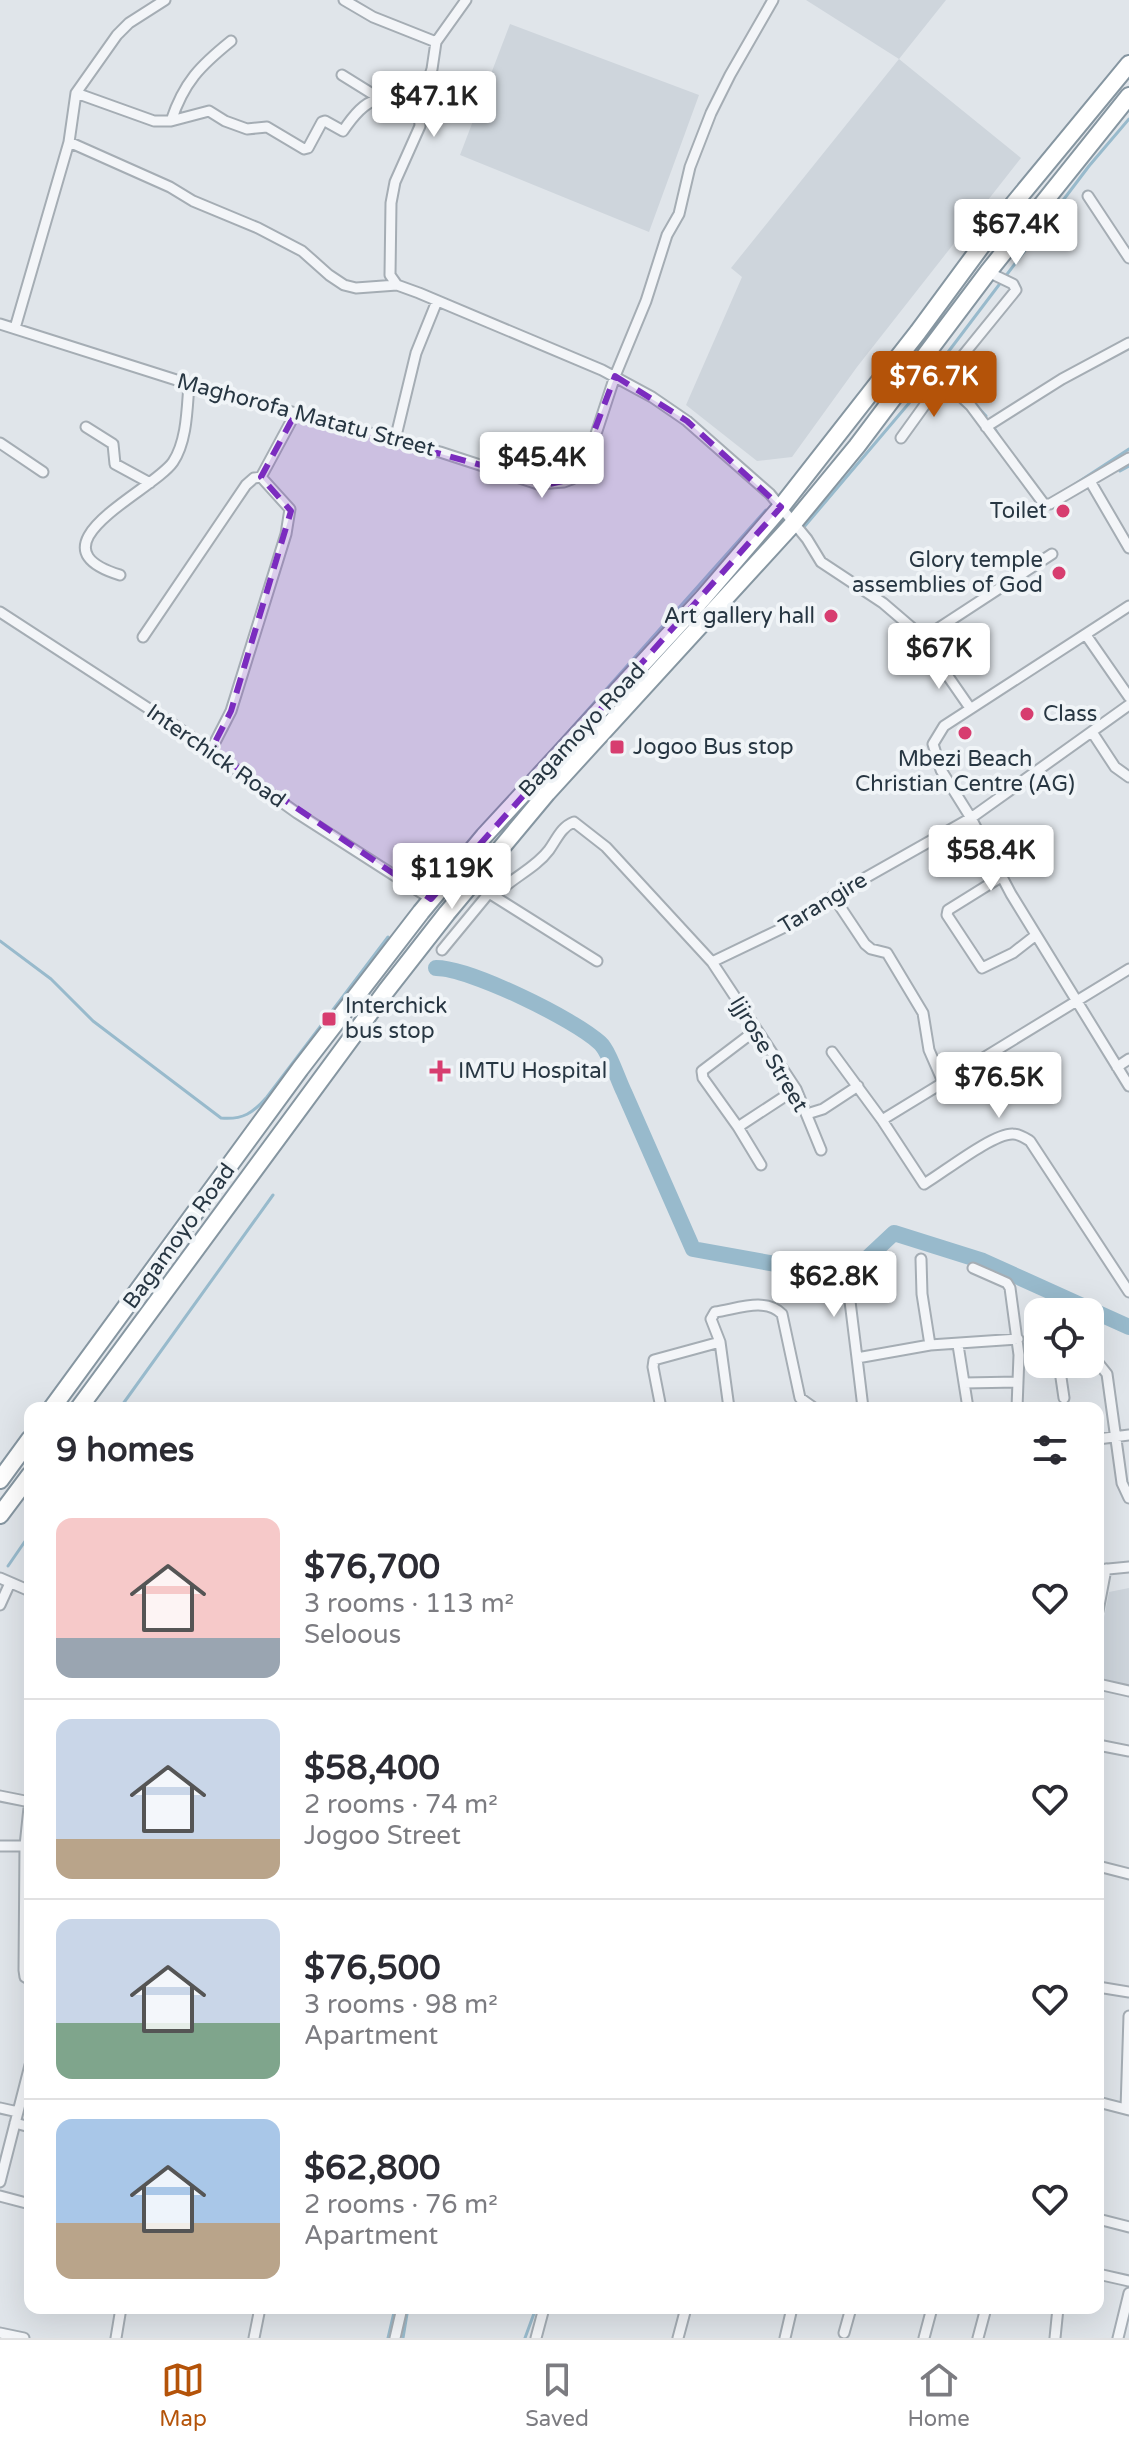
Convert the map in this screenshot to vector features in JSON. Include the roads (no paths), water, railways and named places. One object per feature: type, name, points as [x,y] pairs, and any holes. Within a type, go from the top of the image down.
[{"type":"highway","name":"Bagamoyo Road","points":[[56,1402],[300,1069],[431,899],[484,836],[703,598],[781,507],[918,332],[1002,218],[1129,64]]},
{"type":"highway","name":"Bagamoyo Road","points":[[83,1402],[407,964],[547,793],[792,525],[1129,96]]},
{"type":"highway","points":[[0,1480],[24,1447]]},
{"type":"highway","points":[[0,1515],[24,1483]]},
{"type":"street","points":[[15,328],[69,142],[76,93],[117,35],[129,23],[165,0]]},
{"type":"street","points":[[344,0],[384,22],[436,42]]},
{"type":"street","points":[[397,285],[390,275],[391,203],[395,182],[416,140],[420,126],[419,109],[432,69],[436,42],[466,0]]},
{"type":"street","name":"Maghorofa Matatu Street","points":[[0,324],[189,384],[395,440],[538,484],[572,479],[592,446],[667,235],[679,214],[690,167],[711,113],[773,0]]},
{"type":"street","points":[[171,121],[191,77],[231,41]]},
{"type":"street","points":[[342,75],[379,98],[395,98],[419,109]]},
{"type":"street","points":[[76,93],[147,119],[171,121],[209,111],[247,129],[267,127],[304,149],[308,148],[322,122],[343,131],[353,116],[379,98]]},
{"type":"street","points":[[69,142],[258,228],[302,251],[344,285],[356,288],[397,285],[615,376],[652,397],[721,449],[781,507],[821,562],[883,603],[922,639],[970,708]]},
{"type":"street","points":[[1088,196],[1129,258]]},
{"type":"street","points":[[901,438],[942,381],[1016,290],[1013,284],[988,272]]},
{"type":"street","points":[[395,440],[413,361],[437,301]]},
{"type":"street","points":[[986,427],[1062,379],[1129,343]]},
{"type":"street","points":[[917,367],[942,381],[971,406],[1044,504],[1050,504],[1129,458]]},
{"type":"street","points":[[120,575],[95,565],[86,552],[86,545],[107,513],[166,470],[177,456],[184,432],[189,384]]},
{"type":"street","points":[[261,477],[295,414]]},
{"type":"street","points":[[86,427],[113,444],[115,464],[150,483]]},
{"type":"street","points":[[0,443],[43,472]]},
{"type":"street","points":[[143,637],[246,485],[254,478],[261,477]]},
{"type":"street","points":[[211,750],[231,711],[290,514],[287,503],[261,477]]},
{"type":"street","points":[[1090,481],[1129,548]]},
{"type":"street","points":[[922,639],[1052,554]]},
{"type":"street","points":[[1129,606],[944,726],[933,744],[941,770],[971,818],[1001,877],[1129,1086]]},
{"type":"street","name":"Interchick Road","points":[[0,612],[211,750],[297,813],[431,899]]},
{"type":"street","points":[[1086,635],[1129,697]]},
{"type":"street","name":"Tarangire","points":[[712,962],[789,925],[833,896],[971,818],[1129,705]]},
{"type":"street","points":[[1092,732],[1115,767],[1129,777]]},
{"type":"street","points":[[442,950],[492,894],[530,870],[549,851],[566,825],[574,822],[606,847],[712,962]]},
{"type":"street","points":[[1001,877],[948,910],[947,915],[982,968],[1013,953],[1036,935]]},
{"type":"street","points":[[473,883],[597,961]]},
{"type":"street","points":[[833,896],[865,944],[887,953],[902,976],[923,1013],[929,1050],[943,1082]]},
{"type":"street","name":"Ijjrose Street","points":[[712,962],[796,1089],[821,1150]]},
{"type":"street","points":[[882,1120],[1128,971]]},
{"type":"street","points":[[756,1030],[702,1071],[703,1078],[761,1165]]},
{"type":"street","points":[[832,1052],[924,1184],[1004,1135],[1016,1133],[1030,1141],[1129,1292]]},
{"type":"street","points":[[1117,1067],[1129,1059]]},
{"type":"street","points":[[807,1114],[823,1109],[858,1086]]},
{"type":"street","points":[[738,1127],[796,1089]]},
{"type":"street","points":[[921,1259],[922,1294],[930,1345]]},
{"type":"street","points":[[973,1268],[1007,1283],[1010,1288],[1018,1339],[1017,1402]]},
{"type":"street","points":[[847,1277],[862,1402]]},
{"type":"street","points":[[728,1402],[720,1342],[711,1319],[715,1312],[763,1304],[774,1307],[782,1314],[800,1398],[806,1402]]},
{"type":"street","points":[[857,1358],[930,1345],[1018,1339]]},
{"type":"street","points":[[660,1402],[654,1360],[720,1342]]},
{"type":"street","points":[[958,1345],[967,1402]]},
{"type":"street","points":[[1104,1370],[1122,1483],[1129,1498]]},
{"type":"street","points":[[1061,1378],[1064,1398]]},
{"type":"street","points":[[964,1383],[1018,1382]]},
{"type":"street","points":[[1104,1438],[1129,1435]]},
{"type":"street","points":[[1104,1570],[1129,1567]]},
{"type":"street","points":[[0,1605],[5,1581],[24,1589]]},
{"type":"street","points":[[1104,1685],[1129,1691]]},
{"type":"street","points":[[1104,1746],[1129,1751]]},
{"type":"street","points":[[0,1796],[24,1799]]},
{"type":"street","points":[[0,1846],[24,1846]]},
{"type":"street","points":[[1104,1868],[1129,1874]]},
{"type":"street","points":[[1104,1988],[1129,1992]]},
{"type":"street","points":[[1104,2103],[1128,2109],[1129,2016]]},
{"type":"street","points":[[0,2182],[24,2088]]},
{"type":"street","points":[[0,2108],[18,2112]]},
{"type":"street","points":[[15,2123],[24,2125]]},
{"type":"street","points":[[0,2196],[24,2202]]},
{"type":"street","points":[[1104,2221],[1129,2227]]},
{"type":"street","points":[[1104,2275],[1129,2281]]},
{"type":"street","points":[[1118,2338],[1129,2293]]},
{"type":"street","points":[[117,2338],[120,2314]]},
{"type":"street","points":[[254,2338],[259,2314]]},
{"type":"street","points":[[395,2338],[401,2314]]},
{"type":"street","points":[[536,2338],[542,2314]]},
{"type":"street","points":[[678,2338],[684,2314]]},
{"type":"street","points":[[785,2337],[791,2314]]},
{"type":"street","points":[[844,2333],[849,2314]]},
{"type":"street","points":[[924,2338],[930,2314]]},
{"type":"street","points":[[978,2338],[984,2314]]},
{"type":"street","points":[[1055,2338],[1057,2314]]},
{"type":"street","points":[[0,2333],[24,2338]]},
{"type":"waterway","points":[[936,368],[1089,166],[1129,119]]},
{"type":"waterway","points":[[953,380],[986,416]]},
{"type":"waterway","points":[[804,527],[927,382]]},
{"type":"waterway","points":[[993,426],[1001,439]]},
{"type":"waterway","points":[[1066,490],[1129,449]]},
{"type":"waterway","points":[[1120,471],[1129,466]]},
{"type":"waterway","points":[[545,758],[766,510]]},
{"type":"waterway","points":[[0,941],[51,979],[93,1021],[221,1118],[236,1118],[247,1114],[267,1097],[388,937]]},
{"type":"waterway","points":[[436,968],[472,976],[521,996],[568,1021],[600,1043],[610,1059],[693,1249],[847,1277],[894,1233],[983,1261],[1129,1327]]},
{"type":"waterway","points":[[124,1402],[273,1195]]},
{"type":"waterway","points":[[8,1566],[24,1543]]},
{"type":"waterway","points":[[388,2338],[394,2314]]},
{"type":"waterway","points":[[403,2338],[407,2314]]},
{"type":"waterway","points":[[525,2338],[534,2314]]},
{"type":"place","name":"Toilet","points":[[1063,511]]},
{"type":"place","name":"Glory temple assemblies of God","points":[[1059,573]]},
{"type":"place","name":"Art gallery hall","points":[[831,616]]},
{"type":"place","name":"Class","points":[[1027,714]]},
{"type":"place","name":"Mbezi Beach Christian Centre (AG)","points":[[965,733]]},
{"type":"place","name":"Jogoo Bus stop","points":[[617,747]]},
{"type":"place","name":"Interchick bus stop","points":[[329,1019]]},
{"type":"place","name":"IMTU Hospital","points":[[440,1071]]}]
